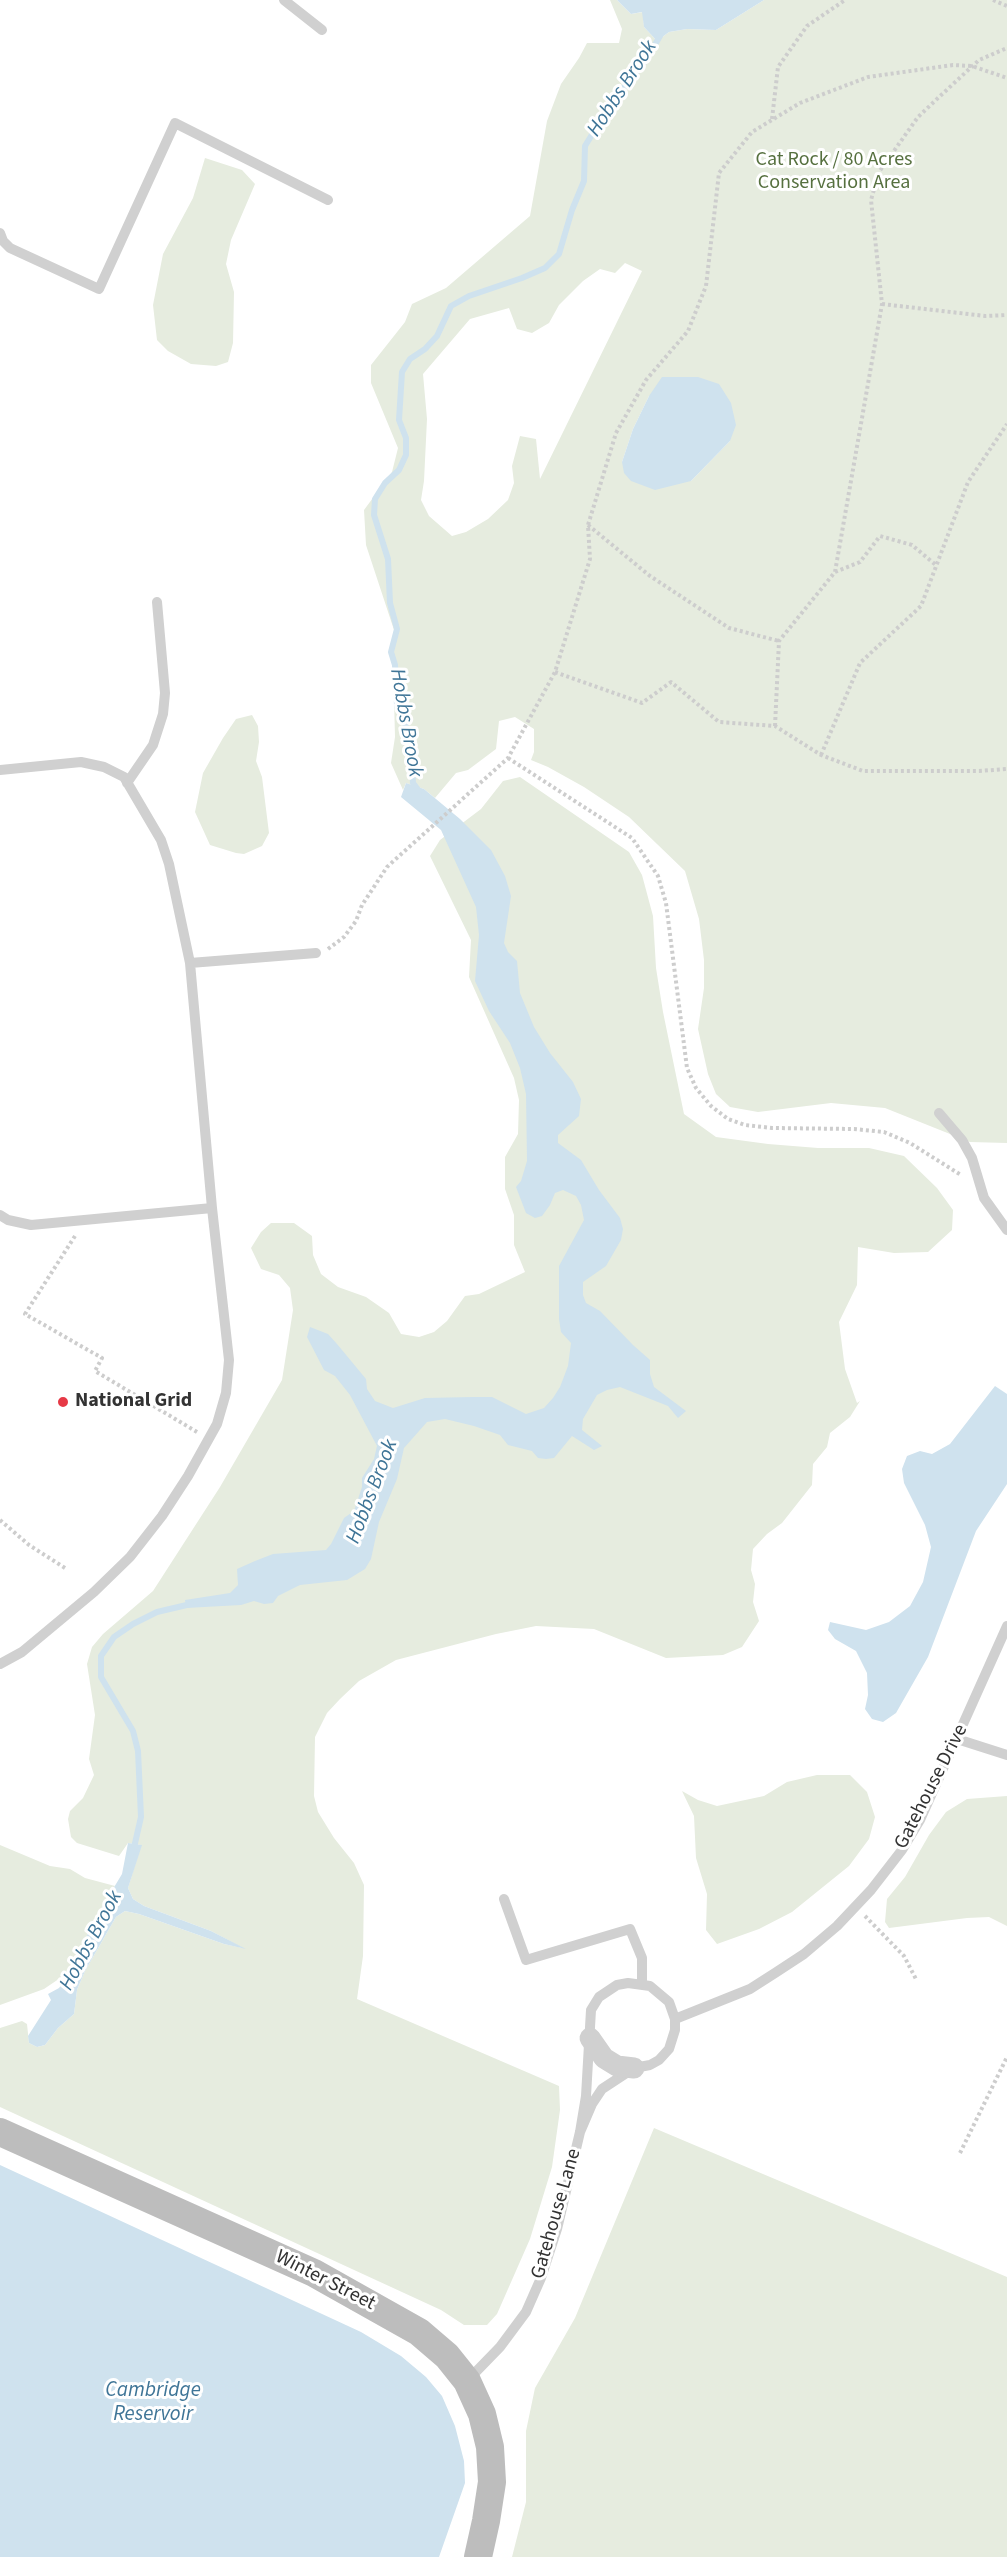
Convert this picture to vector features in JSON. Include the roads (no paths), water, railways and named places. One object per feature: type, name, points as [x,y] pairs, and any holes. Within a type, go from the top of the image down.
[{"type":"street","points":[[590,2038],[604,2058],[617,2066],[634,2068]]},
{"type":"street","name":"Winter Street","points":[[0,2132],[314,2273],[418,2332],[447,2356],[467,2380],[482,2414],[490,2447],[492,2482],[478,2557]]},
{"type":"lane","points":[[284,0],[322,30]]},
{"type":"lane","points":[[0,233],[3,241],[10,248],[99,288],[175,123],[328,200]]},
{"type":"lane","points":[[127,783],[153,745],[163,714],[165,693],[158,602]]},
{"type":"lane","points":[[0,770],[81,762],[104,767],[124,777],[161,840],[190,963],[212,1208],[229,1360],[226,1393],[217,1424],[168,1506],[130,1557],[53,1627],[22,1652],[0,1664]]},
{"type":"lane","points":[[190,963],[316,953]]},
{"type":"lane","points":[[939,1113],[962,1140],[972,1158],[984,1198],[1007,1230]]},
{"type":"lane","points":[[0,1215],[8,1220],[31,1225],[212,1208]]},
{"type":"lane","name":"Gatehouse Drive","points":[[675,2019],[750,1989],[804,1954],[837,1926],[871,1890],[902,1850],[920,1820],[1007,1626]]},
{"type":"lane","points":[[957,1739],[1007,1755]]},
{"type":"lane","points":[[504,1899],[526,1960],[630,1929],[642,1958],[642,1984],[662,1995],[669,2002],[675,2019]]},
{"type":"lane","name":"Gatehouse Lane","points":[[467,2380],[500,2347],[526,2312],[541,2278],[557,2229],[580,2132],[586,2096],[591,2010],[599,1997],[617,1985],[642,1984]]},
{"type":"lane","name":"Gatehouse Lane","points":[[580,2132],[592,2104],[602,2089],[634,2068],[650,2065],[659,2060],[669,2049],[673,2039],[675,2019]]},
{"type":"water","points":[[617,0],[764,0],[716,30],[687,29],[669,32],[657,41],[644,27],[642,12],[631,14]]},
{"type":"water","points":[[662,377],[698,377],[719,384],[731,403],[736,425],[730,441],[691,481],[655,490],[631,481],[624,473],[622,462],[633,429],[649,396]]},
{"type":"water","points":[[406,783],[424,789],[460,819],[491,850],[505,876],[511,896],[504,943],[508,952],[517,961],[520,993],[534,1027],[550,1053],[573,1082],[581,1099],[579,1116],[558,1135],[558,1143],[581,1160],[599,1190],[620,1218],[623,1229],[621,1240],[606,1266],[583,1282],[583,1295],[586,1303],[600,1311],[650,1360],[650,1374],[654,1387],[686,1411],[678,1418],[668,1406],[620,1387],[607,1390],[597,1395],[583,1419],[582,1430],[602,1446],[594,1450],[572,1436],[554,1458],[546,1459],[538,1458],[532,1451],[508,1445],[500,1435],[474,1426],[445,1419],[427,1422],[404,1448],[397,1479],[379,1522],[371,1559],[365,1569],[347,1580],[300,1585],[278,1596],[273,1603],[264,1604],[254,1601],[241,1605],[186,1608],[185,1600],[230,1593],[238,1585],[237,1569],[255,1561],[273,1554],[326,1550],[344,1518],[354,1511],[362,1487],[362,1478],[374,1459],[377,1446],[350,1395],[335,1376],[324,1370],[307,1337],[310,1327],[328,1334],[337,1344],[366,1379],[367,1389],[375,1401],[393,1408],[425,1398],[492,1397],[526,1414],[544,1408],[553,1398],[568,1366],[571,1343],[561,1332],[559,1266],[584,1220],[581,1205],[576,1196],[563,1190],[555,1193],[542,1216],[535,1218],[526,1213],[516,1187],[521,1181],[527,1161],[526,1094],[520,1068],[510,1043],[489,1011],[475,981],[479,935],[476,907],[441,830],[401,797]]},
{"type":"water","points":[[995,1386],[1007,1394],[1007,1484],[976,1531],[928,1657],[896,1713],[883,1722],[872,1719],[865,1709],[868,1695],[867,1673],[856,1651],[835,1639],[828,1630],[830,1622],[866,1630],[889,1622],[910,1606],[923,1582],[931,1547],[925,1525],[904,1483],[902,1469],[907,1456],[920,1451],[932,1454],[950,1444]]},
{"type":"water","points":[[128,1843],[142,1845],[128,1888],[133,1899],[144,1906],[211,1931],[246,1949],[224,1944],[125,1911],[116,1917],[85,1971],[77,1990],[74,2014],[58,2028],[45,2045],[37,2047],[29,2043],[28,2036],[51,2000],[48,1994],[59,1988],[72,1970],[92,1924],[122,1874]]},
{"type":"water","name":"Cambridge Reservoir","points":[[0,2165],[361,2332],[401,2356],[426,2377],[442,2396],[455,2426],[464,2461],[465,2483],[439,2557],[0,2557]]},
{"type":"waterway","name":"Hobbs Brook","points":[[419,791],[413,783],[411,739],[397,705],[395,665],[391,652],[397,629],[390,603],[388,559],[374,515],[375,499],[385,483],[399,470],[406,455],[406,438],[399,420],[402,372],[410,359],[425,349],[437,336],[451,306],[469,296],[545,268],[559,254],[572,210],[584,181],[585,146],[612,102],[646,60],[660,36]]},
{"type":"waterway","name":"Hobbs Brook","points":[[133,1852],[141,1817],[138,1751],[133,1731],[101,1677],[101,1656],[114,1637],[133,1624],[157,1612],[191,1604]]},
{"type":"place","name":"National Grid","points":[[63,1402]]},
{"type":"park label","name":"Cat Rock / 80 Acres Conservation Area","points":[[834,172]]}]
